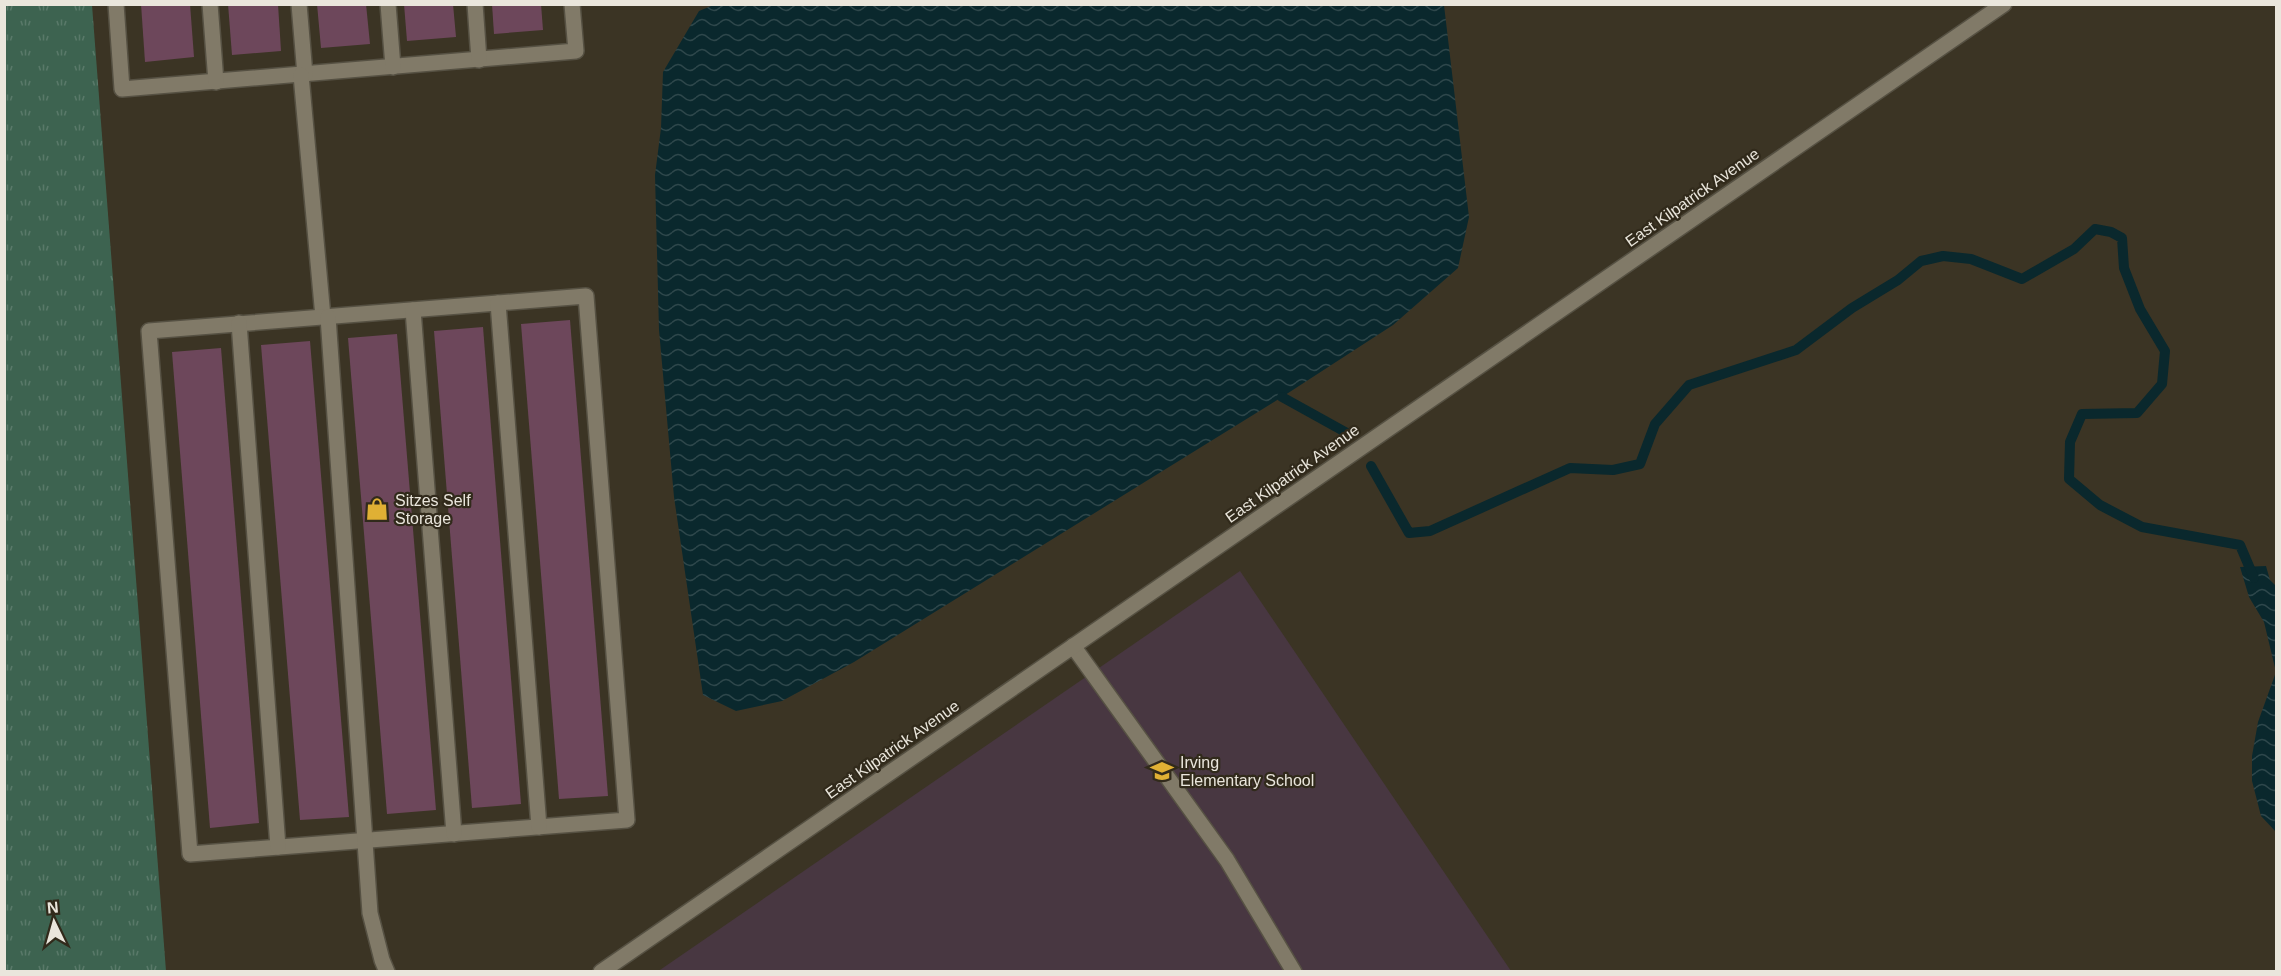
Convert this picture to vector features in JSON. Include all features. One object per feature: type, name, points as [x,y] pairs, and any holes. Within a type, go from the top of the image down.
[{"type":"street","points":[[116,4],[122,89],[576,51],[572,4]]},
{"type":"street","points":[[210,4],[216,82]]},
{"type":"street","points":[[299,4],[303,75],[326,317],[370,913],[387,972]]},
{"type":"street","points":[[388,4],[393,67]]},
{"type":"street","points":[[475,4],[479,60]]},
{"type":"street","name":"East Kilpatrick Avenue","points":[[601,972],[2004,4]]},
{"type":"street","points":[[586,296],[627,820],[190,854],[149,330],[326,317],[586,296]]},
{"type":"street","points":[[498,303],[539,827]]},
{"type":"street","points":[[413,310],[454,834]]},
{"type":"street","points":[[238,323],[278,847]]},
{"type":"street","points":[[1073,646],[1227,860],[1294,972]]},
{"type":"shaded area","name":"Irving Elementary School","points":[[1240,571],[1511,971],[657,972]]},
{"type":"green space","points":[[5,4],[92,5],[166,971],[5,971]]},
{"type":"water","points":[[716,4],[1444,5],[1469,217],[1458,268],[1393,325],[1282,397],[854,662],[782,701],[736,711],[703,695],[674,497],[659,330],[655,175],[661,128],[663,72],[699,11]]},
{"type":"water","points":[[2266,566],[2270,580],[2276,586],[2276,672],[2264,622],[2249,597],[2240,567]]},
{"type":"water","points":[[2276,672],[2276,832],[2261,816],[2252,781],[2252,756],[2258,722]]},
{"type":"building","points":[[141,4],[190,4],[194,57],[145,62]]},
{"type":"building","points":[[228,4],[278,4],[281,51],[232,55]]},
{"type":"building","points":[[317,4],[366,4],[370,44],[321,48]]},
{"type":"building","points":[[404,4],[453,4],[456,37],[407,41]]},
{"type":"building","points":[[492,4],[541,4],[543,30],[494,34]]},
{"type":"building","points":[[570,320],[608,796],[559,799],[521,324]]},
{"type":"building","points":[[483,327],[521,804],[472,808],[434,331]]},
{"type":"building","points":[[397,334],[436,810],[387,814],[348,338]]},
{"type":"building","points":[[310,341],[349,817],[300,820],[261,345]]},
{"type":"building","points":[[221,348],[259,823],[210,828],[172,352]]},
{"type":"waterway","points":[[1371,466],[1409,533],[1430,531],[1570,468],[1613,470],[1640,464],[1655,424],[1689,385],[1796,350],[1852,308],[1898,280],[1921,261],[1943,256],[1971,259],[2022,279],[2074,249],[2095,229],[2111,232],[2122,238],[2124,268],[2140,309],[2165,351],[2162,384],[2137,413],[2082,414],[2070,442],[2069,479],[2100,505],[2142,527],[2240,545],[2254,578]]},
{"type":"waterway","points":[[1282,397],[1347,433]]},
{"type":"place","name":"Sitzes Self Storage","points":[[377,509]]},
{"type":"place","name":"Irving Elementary School","points":[[1162,771]]}]
